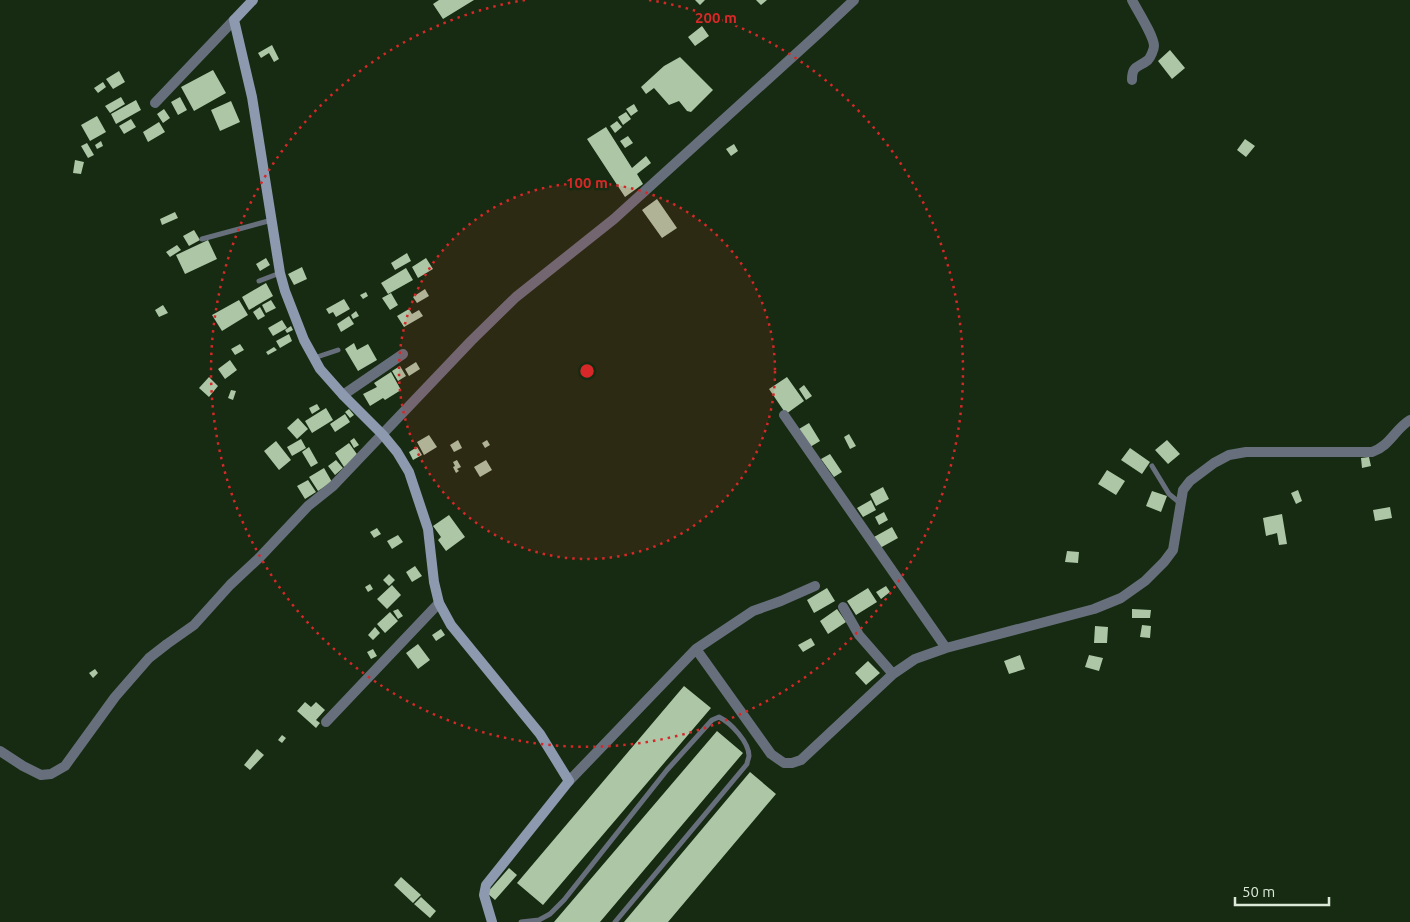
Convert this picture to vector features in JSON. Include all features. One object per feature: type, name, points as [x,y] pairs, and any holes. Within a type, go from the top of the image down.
[{"type":"street","points":[[156,103],[253,0]]},
{"type":"street","points":[[0,751],[41,775],[51,774],[65,766],[115,697],[149,658],[194,625],[230,585],[260,558],[308,506],[333,486],[471,341],[516,297],[614,219],[854,0]]},
{"type":"street","points":[[1132,0],[1151,35],[1154,47],[1149,59],[1136,66],[1132,73],[1132,80]]},
{"type":"street","points":[[234,20],[252,97],[280,273],[304,340],[320,369],[343,395],[383,434],[397,452],[409,472],[428,529],[434,582],[439,603],[451,625],[540,734],[569,781]]},
{"type":"street","points":[[343,395],[403,354]]},
{"type":"street","points":[[784,415],[946,648]]},
{"type":"street","points":[[696,649],[771,754],[784,764],[792,763],[801,760],[893,674],[915,659],[946,648],[1094,610],[1121,598],[1145,581],[1173,550],[1183,490],[1190,481],[1214,463],[1229,455],[1246,452],[1372,452],[1380,449],[1390,441],[1403,424],[1410,420]]},
{"type":"street","points":[[492,922],[484,895],[486,885],[569,781],[696,649],[753,611],[816,586]]},
{"type":"street","points":[[326,722],[439,603]]},
{"type":"street","points":[[843,607],[859,635],[893,674]]},
{"type":"lane","points":[[202,239],[272,220]]},
{"type":"lane","points":[[260,281],[280,273]]},
{"type":"lane","points":[[314,358],[338,350]]},
{"type":"lane","points":[[1152,466],[1169,494],[1181,504]]},
{"type":"lane","points":[[521,922],[539,921],[550,914],[564,900],[667,770],[712,720],[720,717],[746,742],[749,756],[747,764],[615,922]]},
{"type":"building","points":[[439,0],[474,0],[443,19],[433,4]]},
{"type":"building","points":[[695,0],[705,0],[700,5]]},
{"type":"building","points":[[756,0],[767,0],[761,5]]},
{"type":"building","points":[[702,26],[709,36],[695,46],[688,37]]},
{"type":"building","points":[[272,45],[279,59],[274,62],[269,53],[261,58],[258,53]]},
{"type":"building","points":[[1170,50],[1185,68],[1172,79],[1158,61]]},
{"type":"building","points":[[680,57],[713,90],[691,112],[687,111],[679,101],[669,105],[654,88],[646,94],[641,87],[664,66]]},
{"type":"building","points":[[213,70],[226,93],[194,111],[181,87]]},
{"type":"building","points":[[119,71],[125,82],[113,89],[106,79]]},
{"type":"building","points":[[103,82],[106,87],[98,93],[94,88]]},
{"type":"building","points":[[121,97],[125,104],[110,113],[105,106]]},
{"type":"building","points":[[180,97],[187,110],[178,115],[171,102]]},
{"type":"building","points":[[136,100],[141,110],[116,124],[111,114]]},
{"type":"building","points":[[231,101],[240,122],[220,131],[211,110]]},
{"type":"building","points":[[634,104],[638,111],[631,116],[626,109]]},
{"type":"building","points":[[164,109],[170,118],[163,123],[157,114]]},
{"type":"building","points":[[626,112],[631,119],[623,125],[618,117]]},
{"type":"building","points":[[97,116],[106,132],[90,141],[81,125]]},
{"type":"building","points":[[131,119],[136,127],[124,134],[119,126]]},
{"type":"building","points":[[617,121],[622,127],[615,133],[610,126]]},
{"type":"building","points":[[159,122],[165,132],[148,142],[143,132]]},
{"type":"building","points":[[606,127],[632,168],[646,156],[651,163],[637,174],[643,184],[625,197],[587,139]]},
{"type":"building","points":[[628,136],[633,143],[625,148],[620,141]]},
{"type":"building","points":[[1245,139],[1255,146],[1246,157],[1237,150]]},
{"type":"building","points":[[101,141],[103,146],[97,149],[95,145]]},
{"type":"building","points":[[87,143],[94,155],[88,158],[81,146]]},
{"type":"building","points":[[734,144],[738,151],[731,156],[726,149]]},
{"type":"building","points":[[75,160],[84,162],[81,174],[73,173]]},
{"type":"building","points":[[657,199],[677,228],[662,238],[642,210]]},
{"type":"building","points":[[175,212],[178,218],[162,225],[160,219]]},
{"type":"building","points":[[194,230],[200,240],[189,246],[183,236]]},
{"type":"building","points":[[208,240],[217,259],[185,274],[176,255]]},
{"type":"building","points":[[177,245],[181,250],[170,257],[166,252]]},
{"type":"building","points":[[407,253],[411,261],[395,270],[391,263]]},
{"type":"building","points":[[266,258],[270,265],[260,271],[256,264]]},
{"type":"building","points":[[426,258],[433,269],[418,278],[412,267]]},
{"type":"building","points":[[302,267],[307,279],[294,285],[288,274]]},
{"type":"building","points":[[406,268],[413,280],[388,294],[381,283]]},
{"type":"building","points":[[266,283],[273,296],[249,310],[242,297]]},
{"type":"building","points":[[425,289],[429,296],[417,303],[413,297]]},
{"type":"building","points":[[366,292],[368,296],[363,299],[360,295]]},
{"type":"building","points":[[391,293],[398,305],[390,310],[382,298]]},
{"type":"building","points":[[344,299],[350,309],[336,317],[333,312],[329,314],[326,309]]},
{"type":"building","points":[[239,300],[248,315],[222,331],[212,315]]},
{"type":"building","points":[[271,300],[276,308],[266,313],[262,305]]},
{"type":"building","points":[[163,305],[168,313],[159,317],[155,310]]},
{"type":"building","points":[[260,307],[265,316],[258,320],[253,312]]},
{"type":"building","points":[[409,309],[412,314],[419,310],[423,316],[404,327],[397,316]]},
{"type":"building","points":[[356,311],[359,316],[353,319],[351,315]]},
{"type":"building","points":[[349,316],[354,324],[341,332],[337,324]]},
{"type":"building","points":[[282,320],[287,328],[273,336],[268,328]]},
{"type":"building","points":[[291,326],[293,330],[287,333],[285,330]]},
{"type":"building","points":[[289,334],[292,341],[280,348],[276,341]]},
{"type":"building","points":[[354,343],[357,350],[368,344],[377,360],[358,371],[345,349]]},
{"type":"building","points":[[240,344],[244,350],[235,355],[231,349]]},
{"type":"building","points":[[274,347],[277,350],[268,355],[266,352]]},
{"type":"building","points":[[230,360],[237,370],[225,379],[218,369]]},
{"type":"building","points":[[416,362],[420,369],[409,376],[405,369]]},
{"type":"building","points":[[400,366],[406,376],[398,381],[392,371]]},
{"type":"building","points":[[391,372],[401,390],[385,400],[383,398],[370,406],[363,394],[377,387],[374,383]]},
{"type":"building","points":[[209,377],[218,386],[209,397],[199,388]]},
{"type":"building","points":[[787,377],[804,401],[786,414],[769,389]]},
{"type":"building","points":[[804,385],[812,396],[806,400],[799,389]]},
{"type":"building","points":[[231,390],[236,391],[233,400],[228,398]]},
{"type":"building","points":[[317,404],[320,409],[312,414],[309,408]]},
{"type":"building","points":[[326,408],[333,420],[312,433],[305,421]]},
{"type":"building","points":[[349,409],[354,415],[350,418],[345,412]]},
{"type":"building","points":[[345,414],[350,422],[335,432],[330,424]]},
{"type":"building","points":[[298,418],[308,429],[297,439],[287,428]]},
{"type":"building","points":[[809,423],[820,441],[810,447],[799,429]]},
{"type":"building","points":[[849,434],[856,446],[850,449],[844,437]]},
{"type":"building","points":[[429,435],[437,447],[424,455],[417,442]]},
{"type":"building","points":[[354,438],[359,445],[354,448],[350,441]]},
{"type":"building","points":[[301,439],[306,448],[292,456],[287,447]]},
{"type":"building","points":[[458,440],[462,448],[454,452],[450,445]]},
{"type":"building","points":[[487,440],[490,445],[485,448],[482,443]]},
{"type":"building","points":[[1167,440],[1180,454],[1168,464],[1155,450]]},
{"type":"building","points":[[276,441],[291,460],[279,470],[264,451]]},
{"type":"building","points":[[349,443],[359,457],[344,467],[335,453]]},
{"type":"building","points":[[309,447],[318,463],[311,467],[302,452]]},
{"type":"building","points":[[417,447],[422,455],[413,460],[409,452]]},
{"type":"building","points":[[1130,448],[1150,462],[1142,474],[1121,460]]},
{"type":"building","points":[[830,454],[842,472],[834,477],[821,459]]},
{"type":"building","points":[[1369,457],[1371,466],[1362,468],[1361,458]]},
{"type":"building","points":[[336,460],[343,468],[335,475],[328,466]]},
{"type":"building","points":[[457,460],[461,467],[457,469],[459,471],[456,473],[453,462]]},
{"type":"building","points":[[486,460],[492,470],[480,477],[474,467]]},
{"type":"building","points":[[324,468],[332,482],[318,491],[309,477]]},
{"type":"building","points":[[1107,470],[1125,481],[1116,495],[1098,484]]},
{"type":"building","points":[[308,480],[316,492],[305,499],[297,486]]},
{"type":"building","points":[[883,487],[889,499],[876,506],[870,494]]},
{"type":"building","points":[[1298,490],[1302,501],[1296,504],[1291,493]]},
{"type":"building","points":[[1152,491],[1167,496],[1161,512],[1146,506]]},
{"type":"building","points":[[871,500],[876,510],[863,517],[857,508]]},
{"type":"building","points":[[1390,507],[1392,518],[1375,521],[1373,510]]},
{"type":"building","points":[[884,512],[888,520],[879,525],[875,517]]},
{"type":"building","points":[[1282,514],[1287,544],[1279,545],[1277,533],[1266,536],[1263,518]]},
{"type":"building","points":[[449,515],[465,537],[446,551],[438,540],[441,537],[433,526]]},
{"type":"building","points":[[892,527],[898,538],[880,548],[874,537]]},
{"type":"building","points":[[377,528],[381,534],[374,538],[370,532]]},
{"type":"building","points":[[398,535],[403,542],[392,549],[387,541]]},
{"type":"building","points":[[1067,551],[1079,552],[1078,563],[1065,562]]},
{"type":"building","points":[[415,566],[422,576],[412,582],[406,572]]},
{"type":"building","points":[[389,574],[395,580],[389,586],[383,580]]},
{"type":"building","points":[[370,584],[373,589],[368,592],[365,587]]},
{"type":"building","points":[[392,585],[401,595],[387,609],[377,599]]},
{"type":"building","points":[[886,586],[890,592],[881,599],[876,592]]},
{"type":"building","points":[[827,588],[835,601],[814,613],[807,600]]},
{"type":"building","points":[[868,588],[877,602],[856,615],[847,601]]},
{"type":"building","points":[[398,609],[403,616],[398,619],[393,611]]},
{"type":"building","points":[[837,609],[846,622],[828,634],[820,621]]},
{"type":"building","points":[[1132,609],[1151,610],[1150,618],[1132,618]]},
{"type":"building","points":[[390,612],[398,621],[385,633],[377,624]]},
{"type":"building","points":[[1142,625],[1151,626],[1150,638],[1140,637]]},
{"type":"building","points":[[1095,626],[1108,627],[1107,643],[1094,643]]},
{"type":"building","points":[[375,627],[380,633],[373,640],[368,635]]},
{"type":"building","points":[[441,629],[445,635],[436,641],[432,635]]},
{"type":"building","points":[[811,638],[815,645],[803,652],[798,645]]},
{"type":"building","points":[[418,644],[430,660],[418,669],[406,653]]},
{"type":"building","points":[[373,649],[377,656],[371,659],[367,652]]},
{"type":"building","points":[[1020,655],[1025,669],[1009,674],[1004,661]]},
{"type":"building","points":[[1089,655],[1103,658],[1099,671],[1085,667]]},
{"type":"building","points":[[868,661],[880,673],[866,685],[855,673]]},
{"type":"building","points":[[95,669],[98,673],[93,678],[89,673]]},
{"type":"building","points":[[684,686],[711,708],[543,905],[517,883]]},
{"type":"building","points":[[305,702],[311,707],[316,702],[325,710],[316,720],[320,723],[316,728],[297,711]]},
{"type":"building","points":[[717,731],[743,753],[600,922],[554,922]]},
{"type":"building","points":[[282,735],[286,738],[282,743],[278,740]]},
{"type":"building","points":[[257,749],[264,755],[250,770],[244,765]]},
{"type":"building","points":[[750,772],[776,794],[668,922],[624,922]]},
{"type":"building","points":[[509,868],[517,875],[495,900],[487,893]]},
{"type":"building","points":[[401,877],[421,895],[413,903],[394,885]]},
{"type":"building","points":[[421,897],[436,911],[430,918],[414,904]]}]
